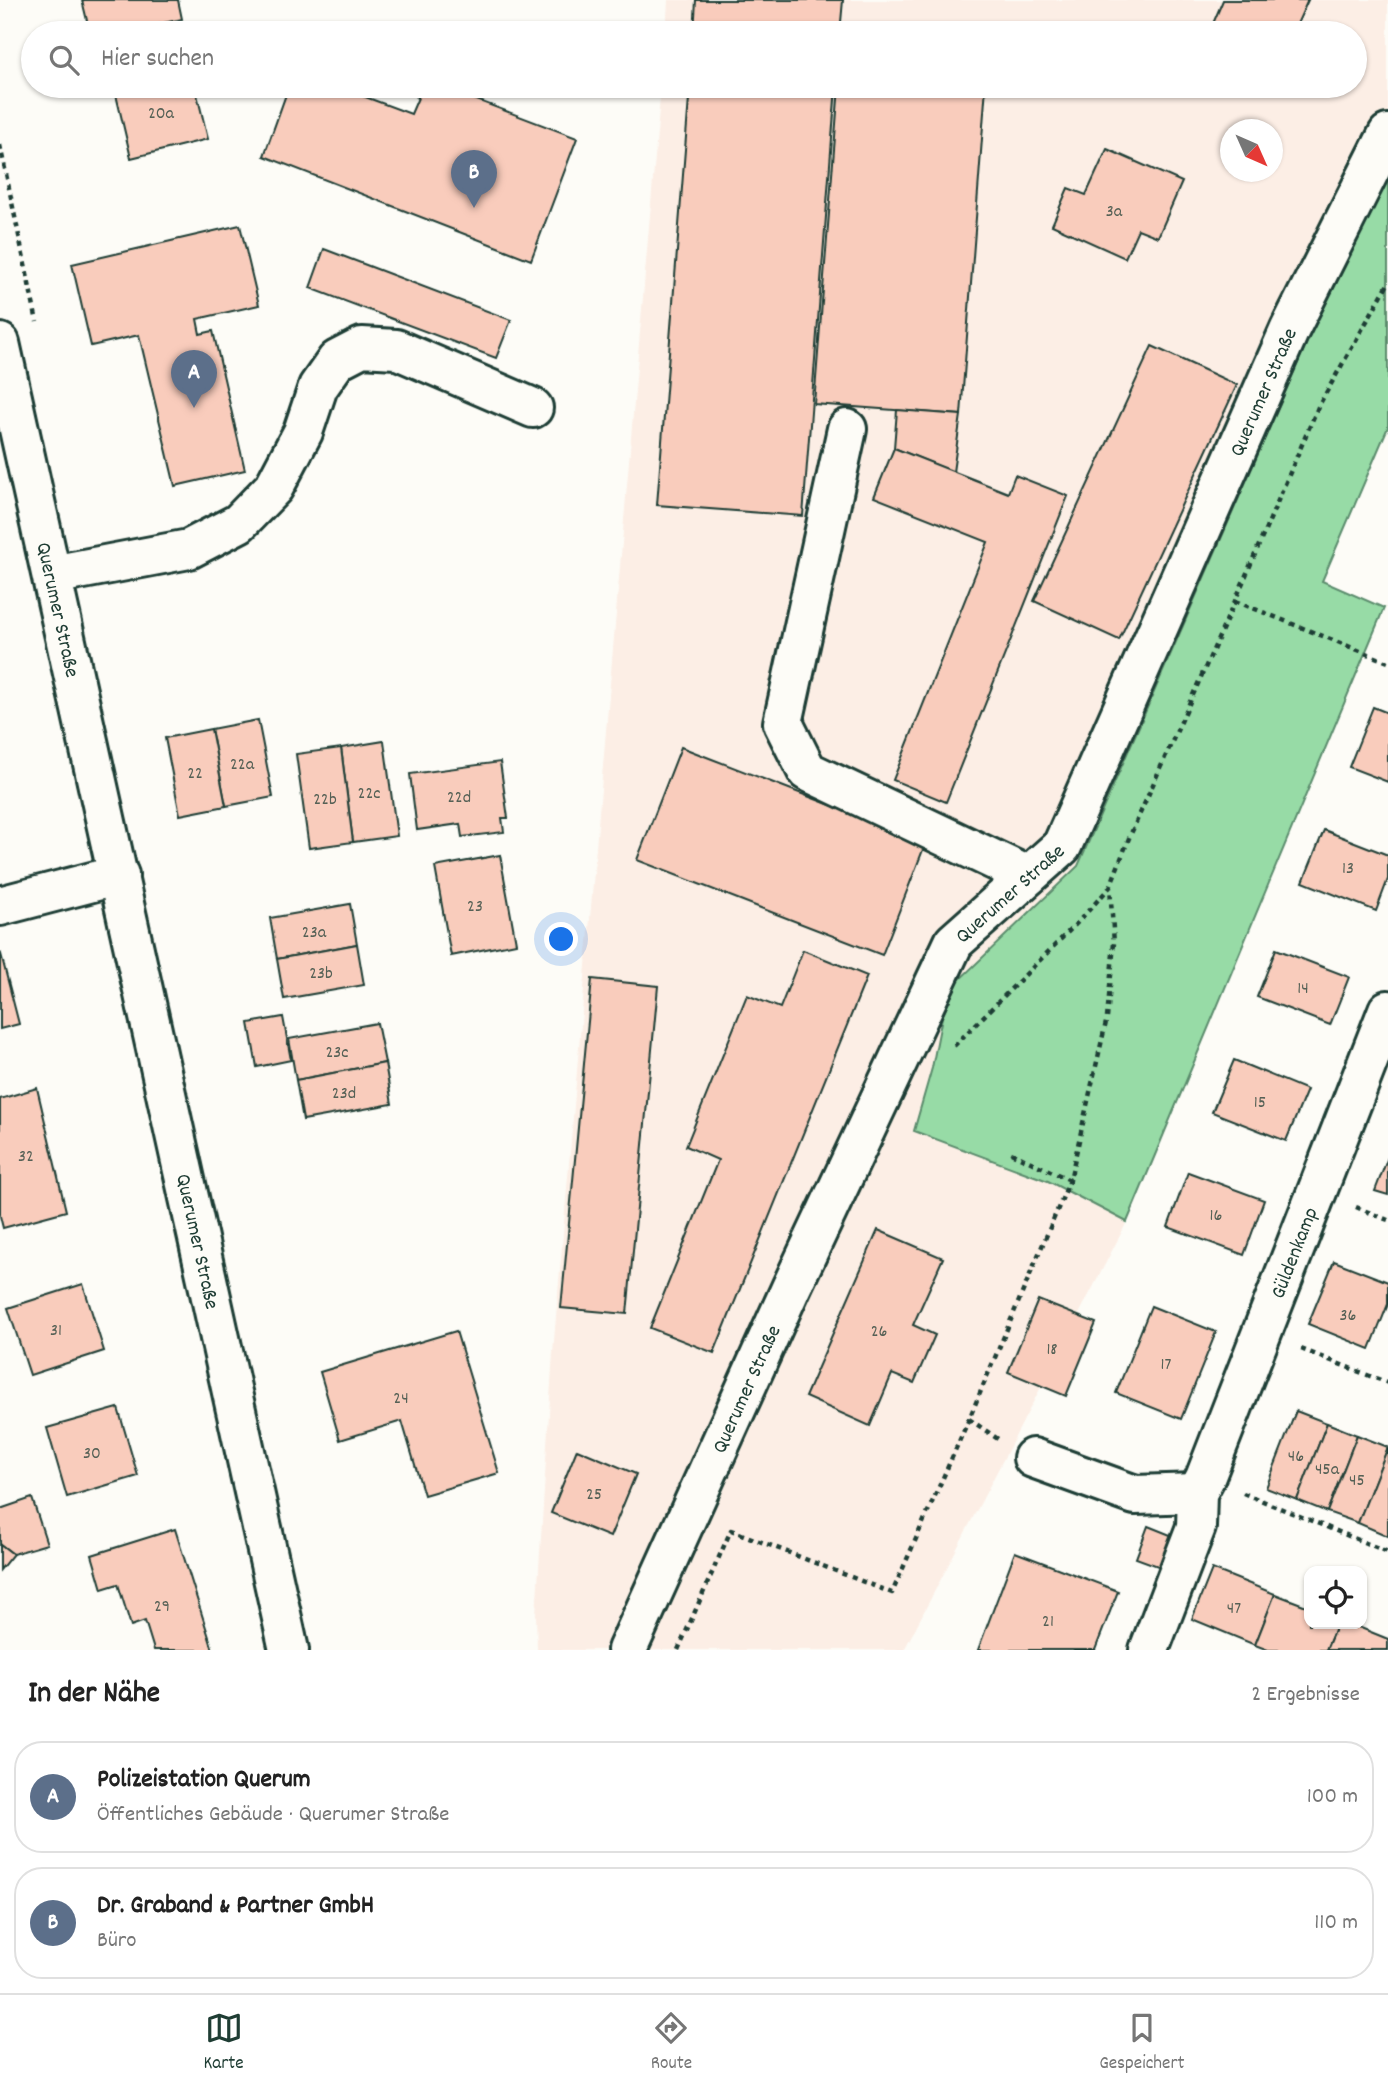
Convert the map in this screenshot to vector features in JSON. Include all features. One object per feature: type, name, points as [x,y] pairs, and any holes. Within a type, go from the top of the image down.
[{"type":"street","name":"Querumer Straße","points":[[627,1650],[791,1288],[954,943],[1062,846],[1290,329],[1388,134]]},
{"type":"street","name":"Querumer Straße","points":[[0,343],[289,1650]]},
{"type":"street","points":[[52,575],[189,550],[239,523],[274,487],[303,432],[318,387],[337,360],[362,347],[396,349],[533,408]]},
{"type":"street","points":[[847,429],[783,723],[807,771],[1028,876]]},
{"type":"street","points":[[0,906],[119,875]]},
{"type":"street","name":"Güldenkamp","points":[[1149,1650],[1196,1527],[1201,1485],[1388,1010]]},
{"type":"street","points":[[1033,1458],[1135,1495],[1201,1485]]},
{"type":"path","points":[[951,1049],[1076,925],[1110,887],[1318,407],[1388,284]]},
{"type":"path","points":[[1235,601],[1388,662]]},
{"type":"path","points":[[678,1650],[731,1530],[892,1593],[975,1406],[1070,1180],[1107,1018],[1114,943],[1110,887]]},
{"type":"path","points":[[1011,1153],[1070,1180]]},
{"type":"path","points":[[1262,1333],[1388,1383]]},
{"type":"path","points":[[1201,1485],[1388,1552]]},
{"type":"shaded area","points":[[668,0],[1388,0],[1388,427],[1322,581],[1384,608],[1127,1222],[904,1650],[537,1650],[536,1614],[553,1352],[660,98],[1367,98],[1367,21],[667,21]]},
{"type":"green space","points":[[1388,172],[1388,427],[1322,581],[1384,608],[1127,1222],[1048,1181],[914,1131],[932,1068],[942,1017],[958,981],[1078,866],[1349,246]]},
{"type":"building","points":[[82,0],[178,0],[182,19],[173,21],[87,21]]},
{"type":"building","points":[[696,0],[843,0],[841,21],[695,21]]},
{"type":"building","points":[[1223,0],[1308,0],[1298,21],[1214,21]]},
{"type":"building","points":[[117,98],[198,98],[208,139],[131,158]]},
{"type":"building","points":[[285,98],[368,98],[411,114],[418,98],[472,98],[577,138],[531,260],[264,156]]},
{"type":"building","points":[[689,98],[835,98],[803,516],[657,505]]},
{"type":"building","points":[[838,98],[985,98],[961,415],[814,404]]},
{"type":"building","points":[[1107,149],[1182,182],[1158,237],[1138,229],[1125,258],[1052,225],[1068,188],[1086,195]]},
{"type":"building","points":[[240,225],[259,305],[197,319],[200,334],[213,331],[245,470],[175,486],[139,335],[91,346],[72,264]]},
{"type":"building","points":[[324,249],[511,320],[496,358],[310,288]]},
{"type":"building","points":[[1152,346],[1237,385],[1119,640],[1034,601]]},
{"type":"building","points":[[897,410],[961,415],[953,472],[894,448]]},
{"type":"building","points":[[894,448],[1008,493],[1015,475],[1068,496],[946,802],[893,780],[988,542],[874,497]]},
{"type":"building","points":[[1373,707],[1388,713],[1388,782],[1349,767]]},
{"type":"building","points":[[258,720],[273,797],[226,806],[211,729]]},
{"type":"building","points":[[211,729],[226,806],[180,815],[165,738]]},
{"type":"building","points":[[384,741],[397,836],[353,842],[341,748]]},
{"type":"building","points":[[681,747],[926,842],[882,955],[637,860]]},
{"type":"building","points":[[341,748],[353,842],[309,848],[296,754]]},
{"type":"building","points":[[500,762],[508,818],[502,818],[504,832],[462,837],[460,824],[417,830],[410,774]]},
{"type":"building","points":[[1324,830],[1388,855],[1388,879],[1376,911],[1303,882]]},
{"type":"building","points":[[500,855],[516,943],[451,956],[435,867]]},
{"type":"building","points":[[350,904],[357,944],[277,959],[270,918]]},
{"type":"building","points":[[357,944],[364,985],[284,999],[277,959]]},
{"type":"building","points":[[1276,949],[1349,977],[1330,1025],[1257,997]]},
{"type":"building","points":[[803,950],[867,976],[714,1353],[650,1328],[718,1160],[686,1146],[747,995],[780,1008]]},
{"type":"building","points":[[0,955],[19,1024],[0,1029]]},
{"type":"building","points":[[592,979],[658,986],[627,1314],[561,1308]]},
{"type":"building","points":[[283,1017],[291,1060],[257,1067],[249,1023]]},
{"type":"building","points":[[377,1023],[385,1063],[296,1080],[289,1039]]},
{"type":"building","points":[[1234,1060],[1307,1090],[1286,1141],[1212,1112]]},
{"type":"building","points":[[385,1063],[392,1104],[303,1120],[296,1080]]},
{"type":"building","points":[[37,1088],[66,1211],[3,1228],[0,1216],[0,1099]]},
{"type":"building","points":[[1388,1157],[1388,1195],[1375,1191]]},
{"type":"building","points":[[1188,1172],[1264,1200],[1244,1255],[1168,1227]]},
{"type":"building","points":[[878,1230],[943,1258],[913,1325],[935,1335],[914,1383],[892,1374],[870,1426],[805,1397]]},
{"type":"building","points":[[1334,1261],[1388,1282],[1388,1304],[1370,1349],[1308,1324]]},
{"type":"building","points":[[83,1284],[104,1351],[30,1375],[8,1308]]},
{"type":"building","points":[[1038,1300],[1096,1323],[1066,1396],[1008,1372]]},
{"type":"building","points":[[1151,1306],[1216,1332],[1181,1419],[1116,1393]]},
{"type":"building","points":[[456,1331],[499,1473],[424,1495],[402,1421],[340,1440],[320,1372]]},
{"type":"building","points":[[118,1408],[138,1476],[67,1497],[47,1428]]},
{"type":"building","points":[[1296,1411],[1327,1423],[1297,1500],[1266,1488]]},
{"type":"building","points":[[1327,1423],[1357,1435],[1327,1512],[1297,1500]]},
{"type":"building","points":[[1357,1435],[1388,1447],[1358,1523],[1327,1512]]},
{"type":"building","points":[[1388,1447],[1388,1536],[1358,1523]]},
{"type":"building","points":[[577,1449],[636,1474],[610,1537],[551,1513]]},
{"type":"building","points":[[32,1498],[47,1544],[13,1554],[0,1544],[0,1509]]},
{"type":"building","points":[[1148,1526],[1178,1538],[1166,1569],[1136,1558]]},
{"type":"building","points":[[175,1529],[213,1650],[154,1650],[145,1621],[131,1626],[118,1584],[102,1589],[92,1555]]},
{"type":"building","points":[[0,1544],[13,1554],[0,1570]]},
{"type":"building","points":[[1015,1552],[1118,1591],[1095,1650],[978,1650]]},
{"type":"building","points":[[1212,1569],[1275,1594],[1255,1645],[1192,1619]]},
{"type":"building","points":[[1275,1594],[1304,1605],[1304,1629],[1335,1629],[1326,1650],[1268,1650],[1255,1645]]},
{"type":"building","points":[[1335,1629],[1363,1629],[1388,1639],[1388,1650],[1326,1650]]},
{"type":"place","name":"Dr. Graband & Partner GmbH","points":[[474,208]]},
{"type":"place","name":"Polizeistation Querum","points":[[194,408]]}]
